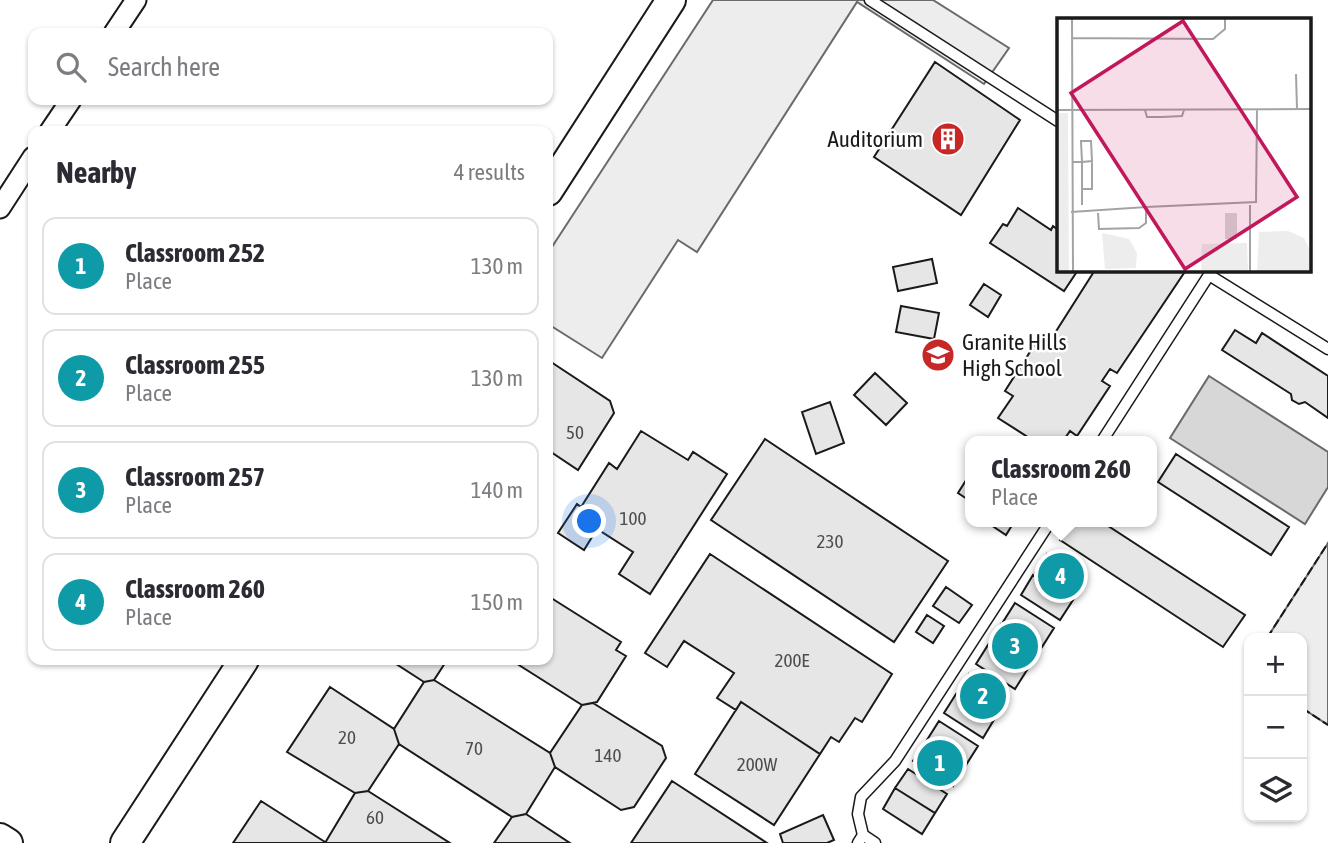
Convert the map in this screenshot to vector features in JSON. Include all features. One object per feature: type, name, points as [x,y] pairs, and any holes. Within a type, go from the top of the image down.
[{"type":"street","points":[[117,28],[136,0]]},
{"type":"street","points":[[553,183],[671,0]]},
{"type":"street","points":[[53,126],[68,105]]},
{"type":"street","points":[[0,208],[28,165]]},
{"type":"street","points":[[125,843],[241,665]]},
{"type":"street","points":[[0,838],[8,843]]},
{"type":"lane","points":[[870,0],[1057,120]]},
{"type":"lane","points":[[1105,436],[1210,272],[1328,349]]},
{"type":"lane","points":[[875,843],[860,839],[858,814],[861,797],[895,761],[1047,527]]},
{"type":"shaded area","points":[[713,0],[933,0],[1009,48],[984,84],[857,2],[697,252],[678,240],[602,358],[553,327],[553,245]]},
{"type":"shaded area","points":[[1209,376],[1328,452],[1328,487],[1305,524],[1170,438]]},
{"type":"shaded area","points":[[1328,543],[1328,725],[1307,711],[1307,633],[1270,633]]},
{"type":"building","name":"Auditorium","points":[[935,62],[1020,120],[961,215],[874,157]]},
{"type":"building","points":[[1018,208],[1051,230],[1053,226],[1057,229],[1057,271],[1077,271],[1064,291],[990,243],[1003,224],[1007,226]]},
{"type":"building","points":[[932,259],[937,283],[898,291],[893,267]]},
{"type":"building","points":[[1094,271],[1184,273],[1117,373],[1110,369],[1102,381],[1110,386],[1077,436],[1070,431],[1066,436],[1026,436],[998,418],[1013,396],[1005,391],[1037,341],[1046,347]]},
{"type":"building","points":[[984,284],[1001,295],[988,317],[970,305]]},
{"type":"building","points":[[901,306],[939,313],[934,339],[896,332]]},
{"type":"building","points":[[1235,330],[1256,343],[1262,333],[1328,376],[1328,418],[1305,402],[1299,404],[1292,400],[1291,394],[1222,350]]},
{"type":"building","points":[[553,363],[610,401],[614,413],[578,470],[553,453]]},
{"type":"building","points":[[875,373],[907,403],[886,425],[854,395]]},
{"type":"building","points":[[830,402],[844,443],[816,454],[802,412]]},
{"type":"building","points":[[641,431],[688,460],[693,452],[727,474],[650,594],[619,574],[633,552],[597,529],[584,550],[558,533],[577,504],[581,507],[609,463],[617,469]]},
{"type":"building","points":[[765,439],[948,561],[894,642],[711,520]]},
{"type":"building","points":[[1176,454],[1289,527],[1271,555],[1158,482]]},
{"type":"building","points":[[965,482],[965,498],[958,493]]},
{"type":"building","points":[[994,527],[1011,527],[1006,535]]},
{"type":"building","points":[[1069,527],[1110,527],[1245,615],[1223,647],[1060,540]]},
{"type":"building","points":[[710,554],[892,674],[862,722],[855,718],[839,742],[831,737],[820,754],[741,702],[736,710],[717,698],[734,673],[684,641],[667,667],[645,653]]},
{"type":"building","points":[[1047,554],[1086,579],[1074,598],[1035,573]]},
{"type":"building","points":[[1033,575],[1073,600],[1060,620],[1021,595]]},
{"type":"building","points":[[946,587],[972,605],[959,623],[933,606]]},
{"type":"building","points":[[553,599],[621,642],[616,650],[626,656],[597,702],[582,705],[519,665],[553,665]]},
{"type":"building","points":[[1015,603],[1054,628],[1042,647],[1003,622]]},
{"type":"building","points":[[927,615],[944,626],[933,643],[916,632]]},
{"type":"building","points":[[1001,624],[1040,649],[1028,668],[989,644]]},
{"type":"building","points":[[988,645],[1027,670],[1015,689],[976,664]]},
{"type":"building","points":[[398,665],[444,665],[434,680],[424,682]]},
{"type":"building","points":[[969,674],[1008,699],[996,718],[957,694]]},
{"type":"building","points":[[434,680],[550,753],[555,767],[526,814],[512,817],[399,744],[394,729],[424,682]]},
{"type":"building","points":[[330,687],[394,729],[399,744],[368,791],[355,793],[287,752]]},
{"type":"building","points":[[956,694],[995,718],[983,738],[944,713]]},
{"type":"building","points":[[741,702],[820,754],[774,825],[695,774]]},
{"type":"building","points":[[593,703],[662,746],[666,758],[634,807],[621,810],[555,767],[550,753],[582,705]]},
{"type":"building","points":[[939,721],[978,746],[966,765],[927,740]]},
{"type":"building","points":[[927,740],[966,765],[953,786],[913,761]]},
{"type":"building","points":[[908,769],[947,794],[935,813],[895,788]]},
{"type":"building","points":[[672,781],[767,843],[631,843]]},
{"type":"building","points":[[895,788],[935,813],[922,834],[883,809]]},
{"type":"building","points":[[368,791],[450,843],[325,843],[355,793]]},
{"type":"building","points":[[261,801],[325,842],[325,843],[233,843]]},
{"type":"building","points":[[526,814],[570,843],[494,843],[512,817]]},
{"type":"building","points":[[823,815],[834,840],[827,843],[783,843],[780,834]]},
{"type":"fence","points":[[1270,633],[1328,543]]},
{"type":"fence","points":[[1307,711],[1328,725]]},
{"type":"place","name":"Auditorium","points":[[948,139]]},
{"type":"place","name":"Granite Hills High School","points":[[938,355]]},
{"type":"place","name":"Classroom 260","points":[[1061,576]]},
{"type":"place","name":"Classroom 257","points":[[1015,646]]},
{"type":"place","name":"Classroom 255","points":[[983,696]]},
{"type":"place","name":"Classroom 252","points":[[940,763]]}]
